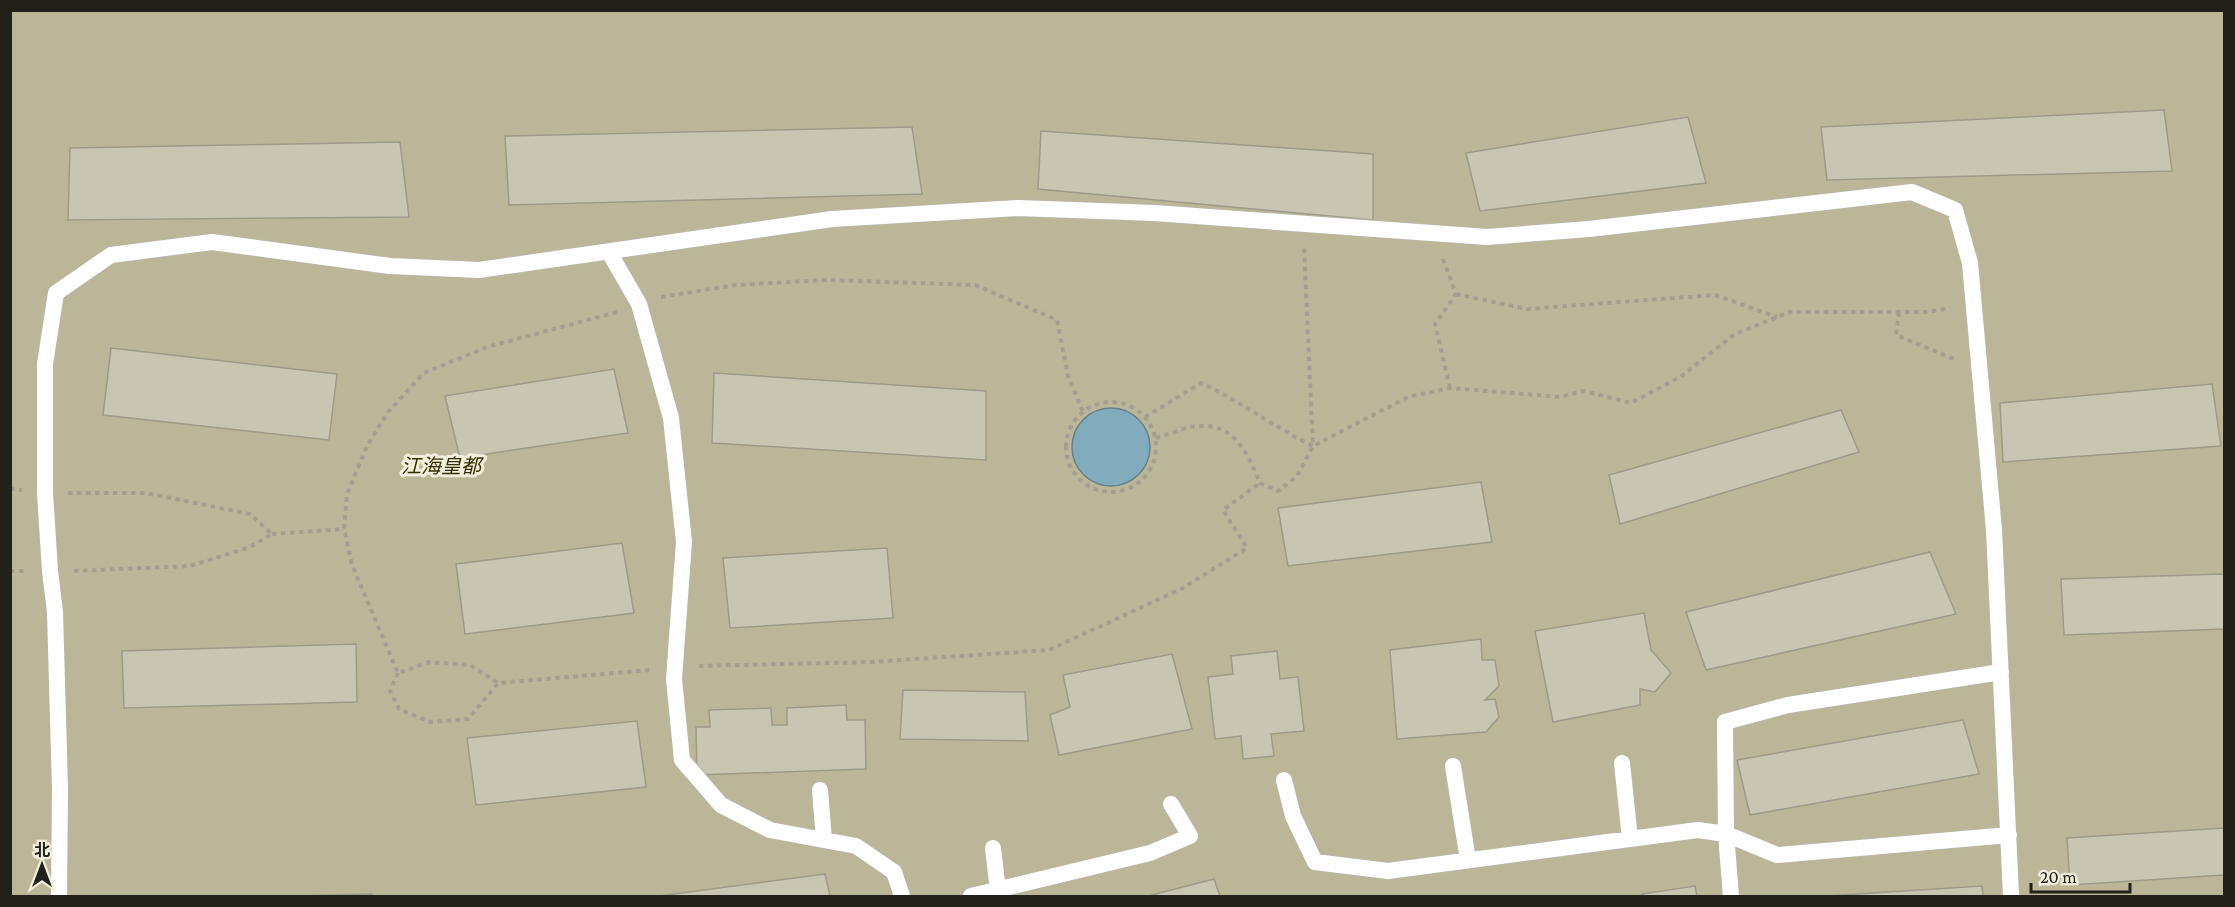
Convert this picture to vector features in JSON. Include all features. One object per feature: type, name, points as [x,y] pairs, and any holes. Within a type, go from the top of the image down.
[{"type":"lane","points":[[59,897],[55,612],[45,493],[45,364],[56,293],[111,255],[212,242],[390,266],[479,270],[832,219],[1017,208],[1154,213],[1486,237],[1589,230],[1912,192],[1955,210],[1970,263],[1994,530],[2011,897]]},
{"type":"lane","points":[[609,252],[639,304],[671,418],[684,542],[674,679],[682,759],[721,805],[770,830],[856,846],[894,873],[902,897]]},
{"type":"lane","points":[[1731,897],[1726,834],[1725,722],[1788,705],[2001,672]]},
{"type":"lane","points":[[1622,763],[1630,839]]},
{"type":"lane","points":[[1453,765],[1468,861]]},
{"type":"lane","points":[[1284,780],[1293,816],[1315,862],[1388,871],[1698,830],[1726,834],[1777,855],[2009,835]]},
{"type":"lane","points":[[820,790],[824,840]]},
{"type":"lane","points":[[971,897],[1150,853],[1190,836],[1171,804]]},
{"type":"lane","points":[[993,849],[998,891]]},
{"type":"path","points":[[1156,438],[1201,425],[1227,430],[1249,455],[1260,483],[1278,492],[1297,476],[1313,446],[1303,225]]},
{"type":"path","points":[[1433,234],[1456,294]]},
{"type":"path","points":[[398,673],[352,565],[344,529],[347,494],[368,444],[388,412],[424,372],[487,347],[573,325],[670,294],[736,285],[828,280],[975,285],[1057,320],[1068,376],[1083,412]]},
{"type":"path","points":[[1456,294],[1527,309],[1715,295],[1777,317]]},
{"type":"path","points":[[1450,388],[1435,324],[1456,294]]},
{"type":"path","points":[[1313,446],[1408,397],[1450,388],[1561,397],[1584,391],[1631,403],[1680,377],[1735,334],[1790,312],[1927,312],[1974,303]]},
{"type":"path","points":[[1899,312],[1896,335],[1980,369]]},
{"type":"path","points":[[1145,417],[1201,383],[1230,396],[1250,411],[1313,446]]},
{"type":"path","points":[[1118,403],[1130,406],[1145,417],[1156,438],[1157,448],[1152,468],[1141,482],[1126,490],[1103,493],[1080,481],[1067,461],[1066,438],[1070,428],[1083,412],[1099,404],[1118,403]]},
{"type":"path","points":[[498,682],[468,718],[430,722],[399,709],[390,691],[398,673],[429,662],[470,665],[498,682],[561,676],[637,673],[675,666],[871,662],[1049,650],[1184,588],[1247,548],[1223,510],[1260,483]]},
{"type":"path","points":[[10,489],[45,493],[146,493],[250,514],[272,534]]},
{"type":"path","points":[[10,571],[190,566],[250,547],[272,534],[344,529]]},
{"type":"green space","name":"江海皇都","points":[[10,11],[2224,11],[2224,896],[11,896]]},
{"type":"water","points":[[1111,408],[1126,411],[1139,419],[1147,432],[1150,447],[1147,462],[1139,475],[1126,483],[1111,486],[1096,483],[1083,475],[1075,462],[1072,447],[1075,432],[1083,419],[1096,411]]},
{"type":"building","points":[[2164,110],[2172,171],[1827,180],[1821,127]]},
{"type":"building","points":[[1688,117],[1706,183],[1480,211],[1466,153]]},
{"type":"building","points":[[912,127],[922,194],[509,205],[505,136]]},
{"type":"building","points":[[1041,131],[1373,154],[1373,220],[1038,189]]},
{"type":"building","points":[[400,142],[409,217],[68,220],[70,148]]},
{"type":"building","points":[[111,348],[337,374],[329,440],[103,415]]},
{"type":"building","points":[[614,369],[628,433],[460,458],[445,396]]},
{"type":"building","points":[[714,373],[986,391],[986,460],[712,443]]},
{"type":"building","points":[[2212,384],[2221,446],[2003,462],[2000,403]]},
{"type":"building","points":[[1841,410],[1859,452],[1620,524],[1609,475]]},
{"type":"building","points":[[1481,482],[1492,542],[1288,566],[1278,508]]},
{"type":"building","points":[[622,543],[634,613],[465,634],[456,564]]},
{"type":"building","points":[[887,548],[893,618],[730,628],[723,558]]},
{"type":"building","points":[[1930,552],[1956,614],[1706,670],[1686,612]]},
{"type":"building","points":[[2224,574],[2224,629],[2064,635],[2061,579]]},
{"type":"building","points":[[1644,613],[1651,650],[1671,673],[1655,692],[1640,689],[1640,705],[1553,722],[1535,631]]},
{"type":"building","points":[[1481,639],[1482,660],[1495,660],[1499,686],[1485,700],[1495,699],[1499,717],[1486,732],[1397,739],[1390,650]]},
{"type":"building","points":[[356,644],[357,702],[124,708],[122,651]]},
{"type":"building","points":[[1277,651],[1280,679],[1298,677],[1304,731],[1271,734],[1274,756],[1243,759],[1241,736],[1215,739],[1208,677],[1233,674],[1231,656]]},
{"type":"building","points":[[1172,654],[1192,729],[1059,755],[1050,715],[1070,707],[1063,675]]},
{"type":"building","points":[[903,690],[1025,692],[1028,741],[900,739]]},
{"type":"building","points":[[846,705],[847,720],[865,720],[866,769],[697,775],[696,727],[710,727],[709,710],[771,708],[772,725],[787,725],[787,708]]},
{"type":"building","points":[[1963,720],[1979,774],[1750,815],[1737,760]]},
{"type":"building","points":[[637,721],[646,787],[476,805],[467,738]]},
{"type":"building","points":[[2224,828],[2224,875],[2070,885],[2067,838]]},
{"type":"building","points":[[825,874],[830,896],[659,896]]},
{"type":"building","points":[[1214,879],[1220,896],[1148,896]]},
{"type":"building","points":[[1695,886],[1697,896],[1643,896],[1642,894]]},
{"type":"building","points":[[1982,886],[1983,896],[1826,896]]},
{"type":"building","points":[[372,894],[372,896],[290,896]]}]
